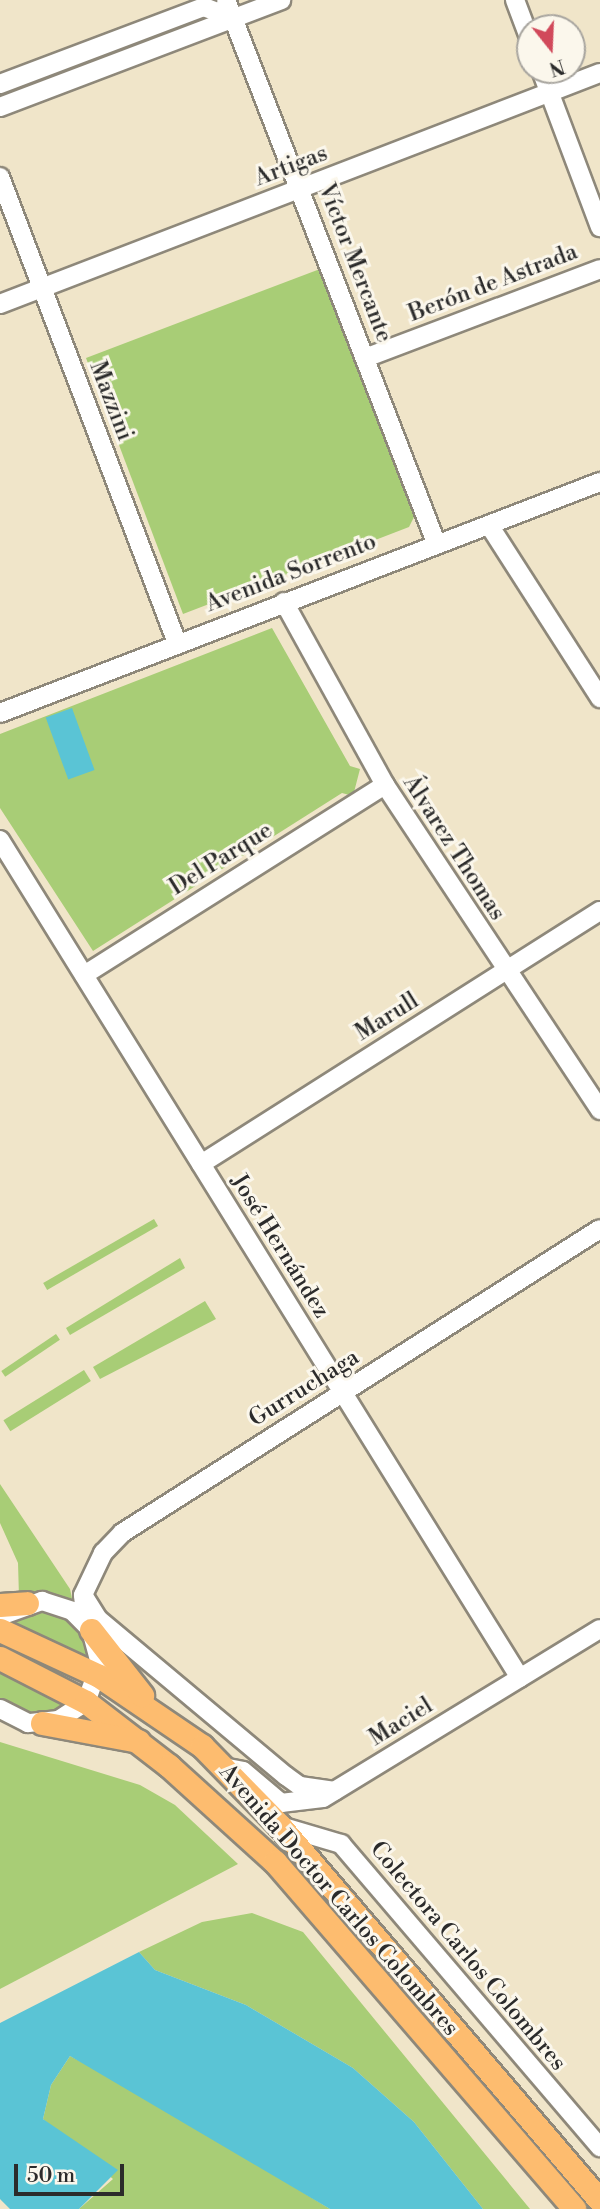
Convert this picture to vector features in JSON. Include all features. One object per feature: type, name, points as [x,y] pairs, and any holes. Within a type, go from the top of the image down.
[{"type":"main road","points":[[0,1605],[27,1603]]},
{"type":"main road","points":[[87,1620],[153,1709]]},
{"type":"main road","name":"Avenida Doctor Carlos Colombres","points":[[0,1630],[99,1676],[153,1709],[223,1767],[280,1826],[600,2201]]},
{"type":"main road","name":"Avenida Doctor Carlos Colombres","points":[[0,1658],[86,1702],[138,1741],[275,1862],[574,2209]]},
{"type":"main road","points":[[42,1723],[138,1741]]},
{"type":"street","name":"Víctor Mercante","points":[[226,0],[437,545]]},
{"type":"street","points":[[0,107],[281,0]]},
{"type":"street","points":[[0,85],[204,7],[233,18]]},
{"type":"street","name":"Artigas","points":[[0,304],[600,73]]},
{"type":"street","points":[[547,84],[600,227]]},
{"type":"street","name":"Mazzini","points":[[0,177],[177,643]]},
{"type":"street","name":"Berón de Astrada","points":[[365,358],[600,269]]},
{"type":"street","name":"Avenida Sorrento","points":[[0,713],[600,482]]},
{"type":"street","points":[[489,525],[600,698]]},
{"type":"street","name":"Álvarez Thomas","points":[[284,602],[385,785],[504,971],[600,1110]]},
{"type":"street","name":"Del Parque","points":[[84,975],[385,785]]},
{"type":"street","name":"José Hernández","points":[[0,839],[520,1678]]},
{"type":"street","name":"Marull","points":[[201,1164],[600,911]]},
{"type":"street","name":"Gurruchaga","points":[[99,1676],[83,1595],[103,1553],[122,1534],[600,1229]]},
{"type":"street","points":[[0,1616],[27,1603],[87,1620],[293,1781],[336,1791]]},
{"type":"street","name":"Maciel","points":[[223,1767],[243,1771],[281,1803],[302,1804],[336,1791],[600,1629]]},
{"type":"street","points":[[0,1709],[42,1723],[86,1702],[99,1676]]},
{"type":"street","name":"Colectora Carlos Colombres","points":[[280,1826],[341,1844],[600,2147]]},
{"type":"green space","points":[[320,269],[414,517],[409,527],[183,614],[86,358]]},
{"type":"green space","points":[[272,628],[350,766],[360,769],[353,796],[342,793],[93,951],[0,808],[0,734]]},
{"type":"green space","points":[[154,1219],[158,1226],[47,1290],[43,1283]]},
{"type":"green space","points":[[180,1258],[185,1268],[70,1335],[66,1328]]},
{"type":"green space","points":[[205,1301],[216,1319],[100,1379],[93,1367]]},
{"type":"green space","points":[[56,1334],[60,1340],[5,1377],[1,1371]]},
{"type":"green space","points":[[84,1370],[91,1381],[10,1431],[3,1420]]},
{"type":"green space","points":[[0,1484],[70,1589],[73,1603],[19,1597],[18,1563],[0,1523]]},
{"type":"green space","points":[[37,1607],[67,1617],[89,1641],[95,1667],[1,1622]]},
{"type":"green space","points":[[0,1672],[71,1706],[38,1718],[0,1701]]},
{"type":"green space","points":[[0,1742],[140,1785],[175,1805],[238,1864],[0,1989]]},
{"type":"green space","points":[[252,1913],[303,1932],[530,2209],[483,2209],[414,2122],[353,2068],[246,2005],[155,1970],[139,1952],[202,1922]]},
{"type":"green space","points":[[70,2056],[139,2092],[330,2209],[79,2209],[113,2179],[43,2119],[51,2085]]},
{"type":"water","points":[[72,708],[95,770],[68,780],[46,718]]},
{"type":"water","points":[[139,1952],[155,1970],[246,2005],[353,2068],[414,2122],[483,2209],[330,2209],[70,2056],[51,2085],[43,2119],[118,2170],[79,2209],[10,2209],[0,2199],[0,2023]]}]
